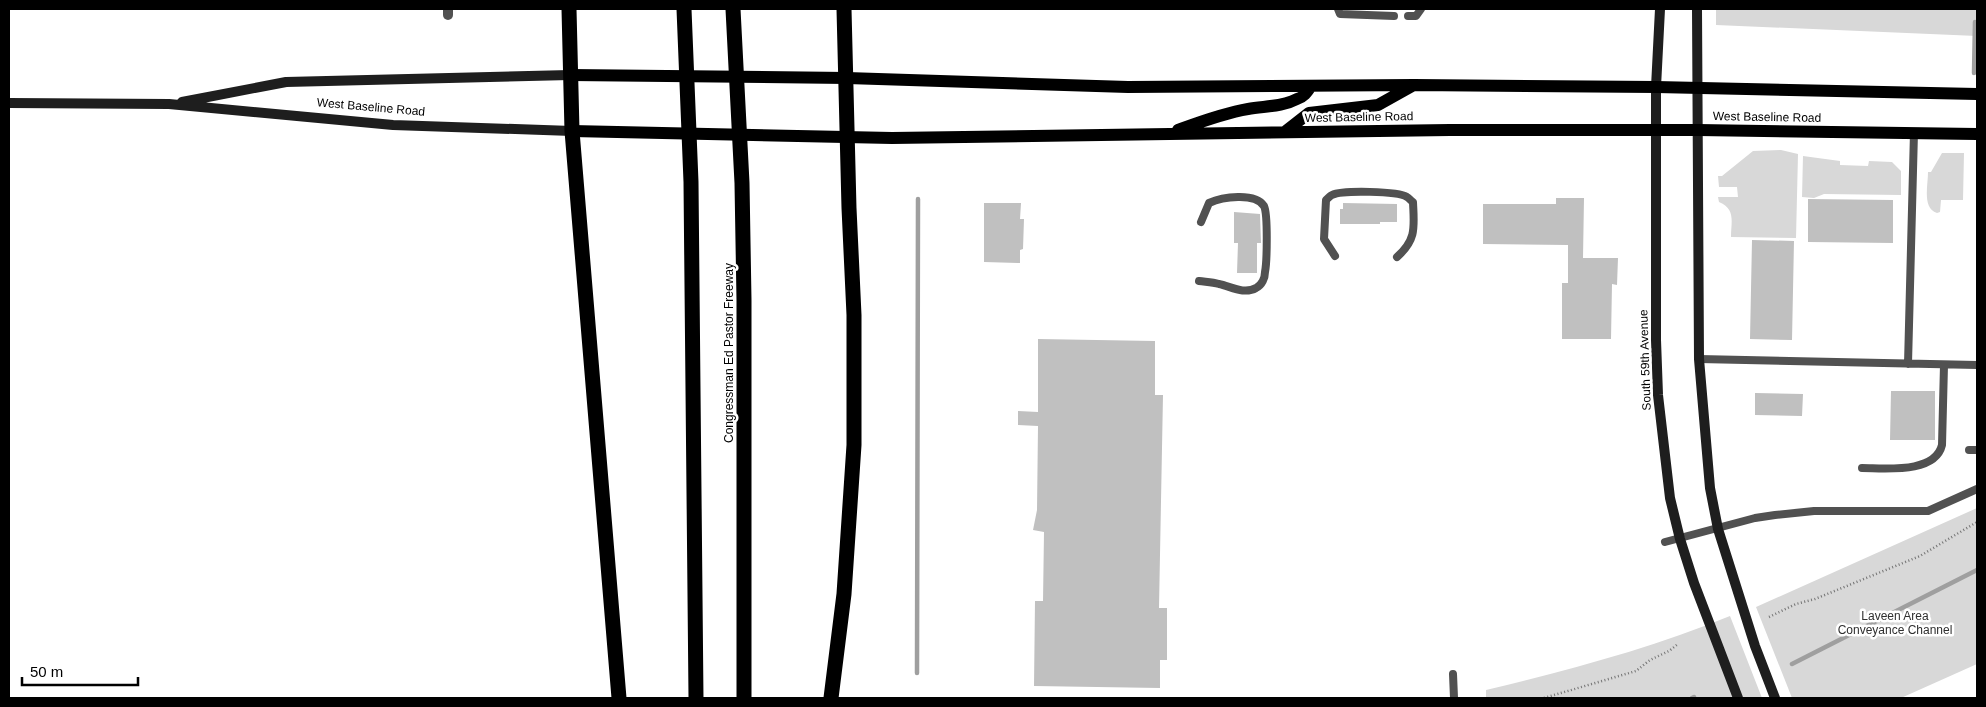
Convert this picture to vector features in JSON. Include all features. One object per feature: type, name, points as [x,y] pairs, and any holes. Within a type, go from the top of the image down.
[{"type":"highway","points":[[569,9],[572,131],[619,698]]},
{"type":"highway","points":[[684,9],[691,182],[696,698]]},
{"type":"highway","name":"Congressman Ed Pastor Freeway","points":[[733,9],[742,183],[744,300],[744,698]]},
{"type":"highway","points":[[831,698],[844,594],[854,445],[854,315],[849,208],[844,9]]},
{"type":"main road","name":"South 59th Avenue","points":[[1660,9],[1656,87],[1656,340],[1658,395],[1670,498],[1680,539],[1694,583],[1738,698]]},
{"type":"main road","points":[[1697,9],[1699,359],[1710,488],[1718,529],[1755,646],[1775,698]]},
{"type":"main road","points":[[570,75],[847,78],[1128,87],[1414,85],[1656,87],[1977,94]]},
{"type":"main road","name":"West Baseline Road","points":[[169,104],[286,82],[570,75]]},
{"type":"main road","points":[[1286,131],[1309,113],[1378,105],[1414,85]]},
{"type":"main road","points":[[1166,134],[1208,119],[1247,109],[1284,104],[1306,94],[1311,86]]},
{"type":"main road","name":"West Baseline Road","points":[[9,103],[169,104],[393,125],[848,138],[1286,131],[1492,130],[1698,130],[1977,134]]},
{"type":"lane","points":[[1338,9],[1340,14],[1394,16]]},
{"type":"lane","points":[[1408,16],[1416,16],[1421,9]]},
{"type":"lane","points":[[1908,364],[1914,132]]},
{"type":"lane","points":[[1335,256],[1324,239],[1326,200],[1333,195],[1342,193],[1381,193],[1397,194],[1407,197],[1412,202],[1412,240],[1408,248],[1397,257]]},
{"type":"lane","points":[[1199,281],[1247,291],[1257,288],[1263,281],[1266,272],[1266,215],[1264,206],[1256,200],[1228,197],[1209,202],[1201,222]]},
{"type":"lane","points":[[1699,359],[1977,365]]},
{"type":"lane","points":[[1862,468],[1911,468],[1937,455],[1942,445],[1944,365]]},
{"type":"lane","points":[[1665,542],[1755,518],[1814,511],[1928,511],[1977,489]]},
{"type":"lane","points":[[1453,674],[1454,698]]},
{"type":"path","points":[[1769,617],[1796,604],[1833,592],[1920,556],[1977,522]]},
{"type":"path","points":[[1544,698],[1636,671],[1650,660],[1669,651],[1678,644]]},
{"type":"green space","points":[[1716,9],[1977,9],[1977,36],[1716,25]]},
{"type":"green space","points":[[1781,150],[1798,154],[1796,238],[1731,237],[1732,221],[1730,212],[1728,208],[1719,202],[1718,197],[1738,197],[1737,187],[1719,187],[1718,176],[1722,176],[1753,151]]},
{"type":"green space","points":[[1942,153],[1964,153],[1963,200],[1941,200],[1940,212],[1937,213],[1932,210],[1928,202],[1928,172],[1931,172]]},
{"type":"green space","points":[[1803,156],[1840,161],[1840,165],[1868,166],[1869,161],[1892,162],[1901,171],[1901,195],[1824,194],[1814,198],[1802,197]]},
{"type":"green space","name":"Laveen Area Conveyance Channel","points":[[1977,508],[1977,664],[1901,698],[1792,698],[1756,607]]},
{"type":"green space","points":[[1730,616],[1762,698],[1486,698],[1486,690],[1610,658],[1701,628]]},
{"type":"building","points":[[1556,198],[1584,198],[1583,258],[1618,258],[1617,285],[1612,284],[1611,339],[1562,339],[1562,283],[1568,283],[1568,245],[1483,244],[1483,204],[1556,204]]},
{"type":"building","points":[[1808,199],[1893,200],[1893,243],[1808,242]]},
{"type":"building","points":[[984,203],[1021,203],[1020,219],[1024,219],[1023,249],[1020,250],[1020,263],[984,262]]},
{"type":"building","points":[[1343,203],[1397,204],[1397,222],[1340,224],[1340,209],[1343,209]]},
{"type":"building","points":[[1234,212],[1260,214],[1261,243],[1257,243],[1257,273],[1237,273],[1238,243],[1234,243]]},
{"type":"building","points":[[1752,240],[1794,241],[1792,340],[1750,339]]},
{"type":"building","points":[[1038,339],[1155,341],[1155,395],[1163,395],[1159,608],[1167,608],[1167,660],[1160,660],[1160,688],[1034,686],[1035,601],[1043,601],[1044,532],[1033,530],[1037,510],[1038,426],[1018,425],[1018,411],[1038,412]]},
{"type":"building","points":[[1891,391],[1935,391],[1935,440],[1890,440]]},
{"type":"building","points":[[1755,393],[1803,394],[1802,416],[1755,415]]},
{"type":"waterway","points":[[1974,73],[1975,22]]},
{"type":"waterway","points":[[917,673],[918,199]]},
{"type":"waterway","points":[[1792,664],[1977,570]]}]
